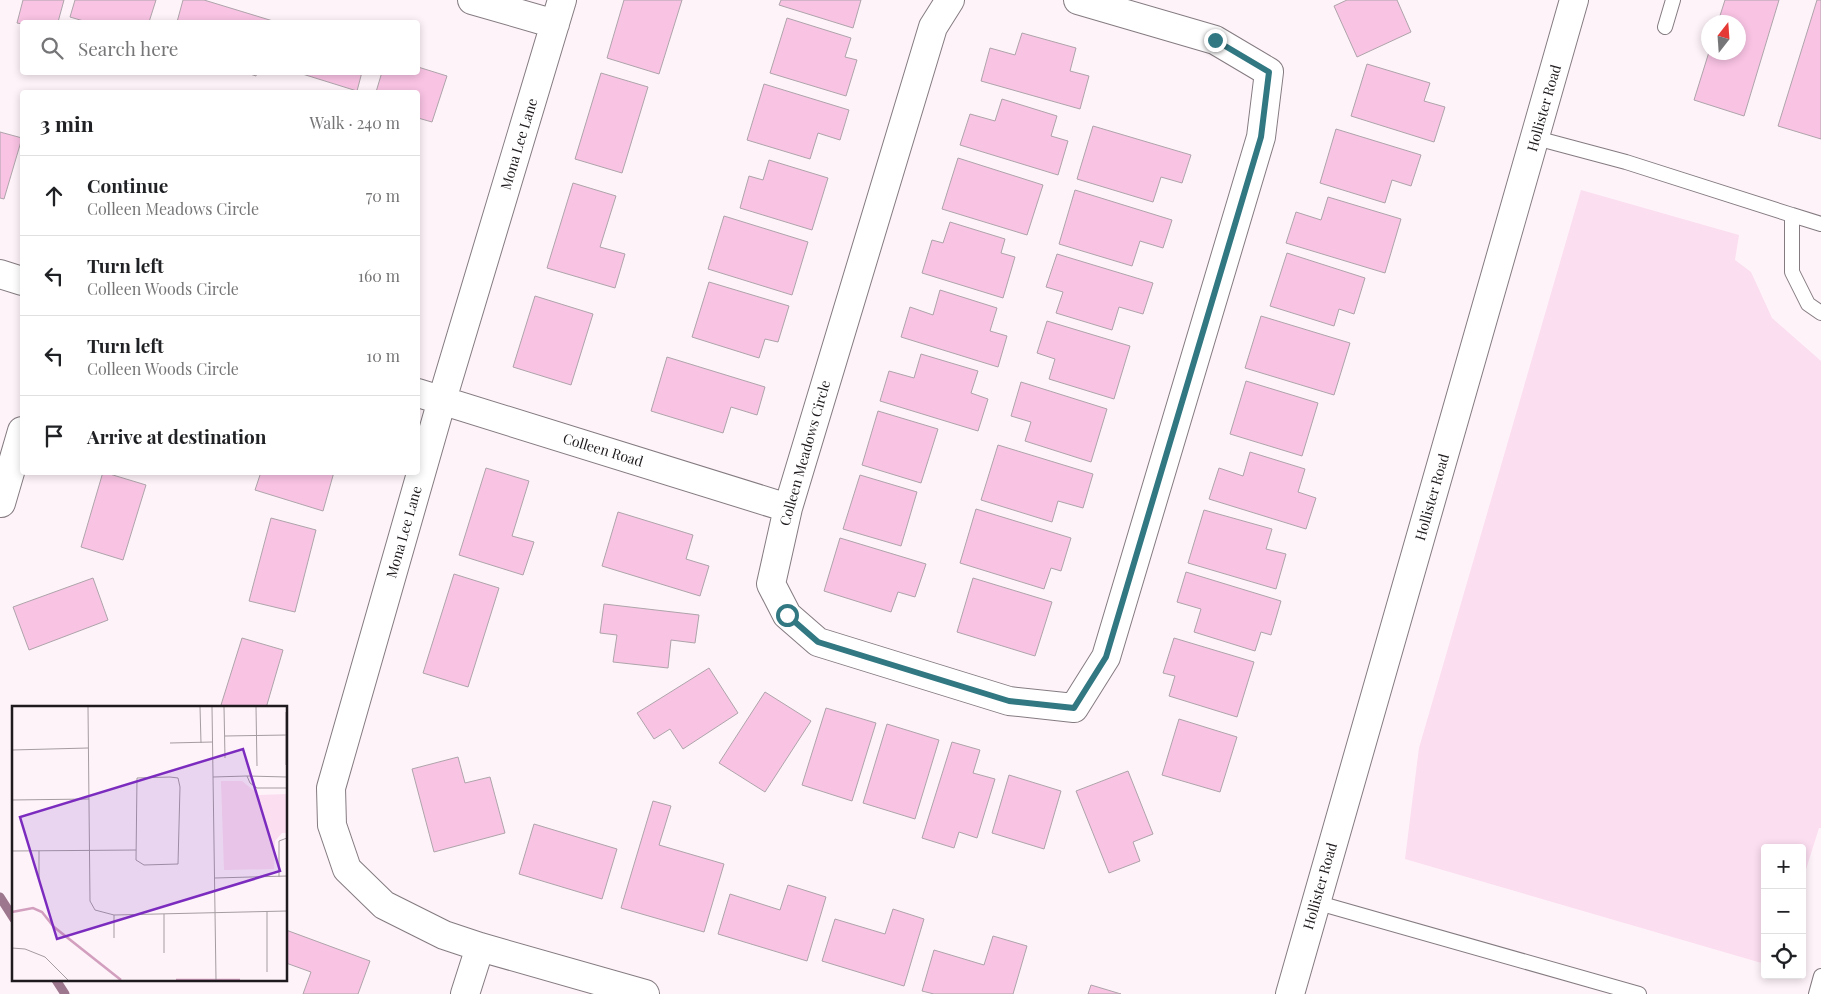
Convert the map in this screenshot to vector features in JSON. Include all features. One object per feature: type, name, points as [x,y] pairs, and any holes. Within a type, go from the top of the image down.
[{"type":"street","points":[[472,0],[559,12]]},
{"type":"street","name":"Colleen Meadows Circle","points":[[950,0],[933,27],[788,508],[771,584],[787,615],[818,642],[1009,701],[1074,708],[1106,657],[1261,137],[1269,72],[1215,40],[1078,0]]},
{"type":"street","name":"Hollister Road","points":[[1290,994],[1574,0]]},
{"type":"street","name":"Mona Lee Lane","points":[[420,436],[430,396],[559,12]]},
{"type":"street","points":[[0,274],[20,280]]},
{"type":"street","name":"Colleen Road","points":[[430,396],[788,508]]},
{"type":"street","points":[[1,503],[20,438]]},
{"type":"street","name":"Mona Lee Lane","points":[[410,475],[332,788],[332,825],[347,869],[384,905],[444,935],[645,994]]},
{"type":"street","points":[[465,994],[480,947]]},
{"type":"lane","points":[[1665,27],[1673,0]]},
{"type":"lane","points":[[1536,138],[1626,162],[1821,224]]},
{"type":"lane","points":[[1792,215],[1792,272],[1808,304],[1821,313]]},
{"type":"lane","points":[[1315,902],[1639,994]]},
{"type":"lane","points":[[1816,994],[1821,976]]},
{"type":"shaded area","points":[[1581,190],[1739,235],[1735,260],[1751,272],[1772,318],[1821,361],[1821,828],[1819,828],[1806,869],[1806,844],[1761,844],[1761,963],[1405,859],[1419,748]]},
{"type":"building","points":[[23,0],[64,0],[59,20],[20,20],[20,24],[17,23]]},
{"type":"building","points":[[75,0],[156,0],[150,20],[80,20],[70,17]]},
{"type":"building","points":[[183,0],[204,0],[270,20],[178,20]]},
{"type":"building","points":[[624,0],[682,0],[659,74],[607,58]]},
{"type":"building","points":[[781,0],[861,0],[853,28],[779,5]]},
{"type":"building","points":[[1347,0],[1397,0],[1411,32],[1357,57],[1334,6]]},
{"type":"building","points":[[1725,0],[1779,0],[1744,116],[1694,100],[1706,60],[1746,60],[1746,15],[1720,15]]},
{"type":"building","points":[[1817,0],[1821,0],[1821,139],[1778,126]]},
{"type":"building","points":[[787,18],[851,38],[845,57],[857,60],[846,96],[770,73]]},
{"type":"building","points":[[1022,33],[1076,48],[1070,71],[1089,76],[1080,109],[981,81],[990,48],[1015,55]]},
{"type":"building","points":[[1367,64],[1430,83],[1424,101],[1445,107],[1434,142],[1351,116]]},
{"type":"building","points":[[420,68],[447,76],[432,122],[420,119],[420,90],[377,90],[381,75],[420,75]]},
{"type":"building","points":[[601,73],[648,87],[622,173],[575,159]]},
{"type":"building","points":[[306,75],[361,75],[357,90]]},
{"type":"building","points":[[764,84],[849,110],[840,140],[818,133],[810,159],[747,140]]},
{"type":"building","points":[[1002,99],[1057,116],[1051,136],[1068,141],[1058,175],[960,145],[970,114],[995,121]]},
{"type":"building","points":[[1093,126],[1191,155],[1182,183],[1161,177],[1153,202],[1077,179]]},
{"type":"building","points":[[1336,129],[1421,155],[1411,186],[1392,180],[1385,203],[1320,183]]},
{"type":"building","points":[[0,132],[20,137],[20,145],[4,199],[0,198]]},
{"type":"building","points":[[958,158],[1043,185],[1027,235],[942,209]]},
{"type":"building","points":[[769,160],[828,178],[812,230],[740,208],[749,176],[763,180]]},
{"type":"building","points":[[573,183],[616,196],[600,247],[625,254],[615,288],[547,268]]},
{"type":"building","points":[[1075,190],[1172,220],[1163,248],[1140,241],[1132,266],[1059,244]]},
{"type":"building","points":[[1328,197],[1401,219],[1385,273],[1286,243],[1296,212],[1321,220]]},
{"type":"building","points":[[724,216],[808,242],[792,295],[708,269]]},
{"type":"building","points":[[950,222],[1005,239],[1001,253],[1015,257],[1003,298],[922,273],[932,240],[943,243]]},
{"type":"building","points":[[1287,253],[1365,278],[1354,314],[1339,309],[1334,326],[1270,306]]},
{"type":"building","points":[[1057,254],[1153,283],[1143,314],[1119,307],[1112,330],[1056,313],[1063,292],[1046,287]]},
{"type":"building","points":[[709,282],[789,306],[778,342],[765,339],[759,358],[692,337]]},
{"type":"building","points":[[940,290],[997,308],[990,331],[1007,336],[998,367],[901,337],[910,307],[933,315]]},
{"type":"building","points":[[535,296],[593,314],[571,385],[513,367]]},
{"type":"building","points":[[1261,316],[1350,343],[1334,395],[1245,368]]},
{"type":"building","points":[[1047,321],[1130,346],[1114,399],[1049,379],[1055,359],[1037,353]]},
{"type":"building","points":[[921,354],[978,371],[971,393],[988,399],[978,431],[880,401],[889,371],[914,378]]},
{"type":"building","points":[[667,357],[765,387],[757,415],[731,407],[723,433],[651,411]]},
{"type":"building","points":[[1246,381],[1318,403],[1302,456],[1230,434]]},
{"type":"building","points":[[1021,382],[1107,409],[1091,462],[1025,441],[1031,422],[1011,416]]},
{"type":"building","points":[[878,411],[938,429],[921,483],[862,465]]},
{"type":"building","points":[[998,445],[1093,474],[1083,508],[1058,501],[1052,522],[981,500]]},
{"type":"building","points":[[1250,452],[1305,469],[1298,492],[1316,498],[1306,529],[1209,499],[1219,468],[1243,476]]},
{"type":"building","points":[[486,468],[529,481],[512,536],[534,542],[523,575],[459,555]]},
{"type":"building","points":[[102,475],[113,475],[146,485],[123,560],[81,547]]},
{"type":"building","points":[[260,475],[333,475],[323,511],[255,490]]},
{"type":"building","points":[[860,475],[917,492],[901,546],[843,529]]},
{"type":"building","points":[[976,509],[1071,538],[1061,571],[1051,568],[1044,589],[960,563]]},
{"type":"building","points":[[1204,510],[1272,529],[1266,549],[1286,554],[1276,589],[1188,563]]},
{"type":"building","points":[[618,512],[693,535],[686,559],[709,566],[700,596],[602,566]]},
{"type":"building","points":[[271,518],[316,530],[295,612],[249,601]]},
{"type":"building","points":[[840,538],[926,564],[915,597],[898,592],[891,612],[824,591]]},
{"type":"building","points":[[1186,572],[1281,601],[1271,635],[1261,632],[1255,651],[1194,632],[1201,609],[1177,602]]},
{"type":"building","points":[[454,574],[499,588],[468,687],[423,673]]},
{"type":"building","points":[[93,578],[108,620],[29,650],[13,607]]},
{"type":"building","points":[[973,578],[1052,602],[1035,656],[957,632]]},
{"type":"building","points":[[604,604],[699,615],[695,643],[671,640],[668,668],[613,662],[617,635],[600,633]]},
{"type":"building","points":[[242,638],[283,650],[267,706],[221,705]]},
{"type":"building","points":[[1174,638],[1254,662],[1237,717],[1169,696],[1175,676],[1163,673]]},
{"type":"building","points":[[709,668],[738,713],[683,749],[670,729],[654,739],[637,713]]},
{"type":"building","points":[[765,692],[811,721],[765,792],[719,763]]},
{"type":"building","points":[[826,708],[876,723],[852,801],[802,785]]},
{"type":"building","points":[[1179,719],[1237,737],[1220,792],[1162,775]]},
{"type":"building","points":[[887,724],[939,740],[915,819],[863,803]]},
{"type":"building","points":[[952,742],[980,750],[973,773],[995,779],[977,838],[959,832],[954,848],[922,838]]},
{"type":"building","points":[[458,757],[465,783],[490,777],[505,833],[434,852],[412,769]]},
{"type":"building","points":[[1128,771],[1153,834],[1133,842],[1140,861],[1109,873],[1076,791]]},
{"type":"building","points":[[1009,775],[1061,791],[1044,849],[992,833]]},
{"type":"building","points":[[653,801],[671,806],[659,845],[724,864],[704,932],[621,908]]},
{"type":"building","points":[[534,824],[617,849],[602,899],[519,874]]},
{"type":"building","points":[[788,885],[826,897],[807,961],[718,934],[730,894],[780,910]]},
{"type":"building","points":[[893,909],[924,919],[904,986],[822,961],[835,919],[885,934]]},
{"type":"building","points":[[288,931],[370,961],[358,994],[303,994],[311,972],[288,964]]},
{"type":"building","points":[[993,936],[1027,946],[1013,994],[934,994],[922,991],[934,950],[984,965]]},
{"type":"building","points":[[1091,985],[1121,994],[1088,994]]},
{"type":"waterway","points":[[0,897],[12,916]]},
{"type":"waterway","points":[[57,982],[65,994]]},
{"type":"route","points":[[787,615],[818,642],[1009,701],[1074,708],[1106,657],[1261,137],[1269,72],[1215,40]]}]
